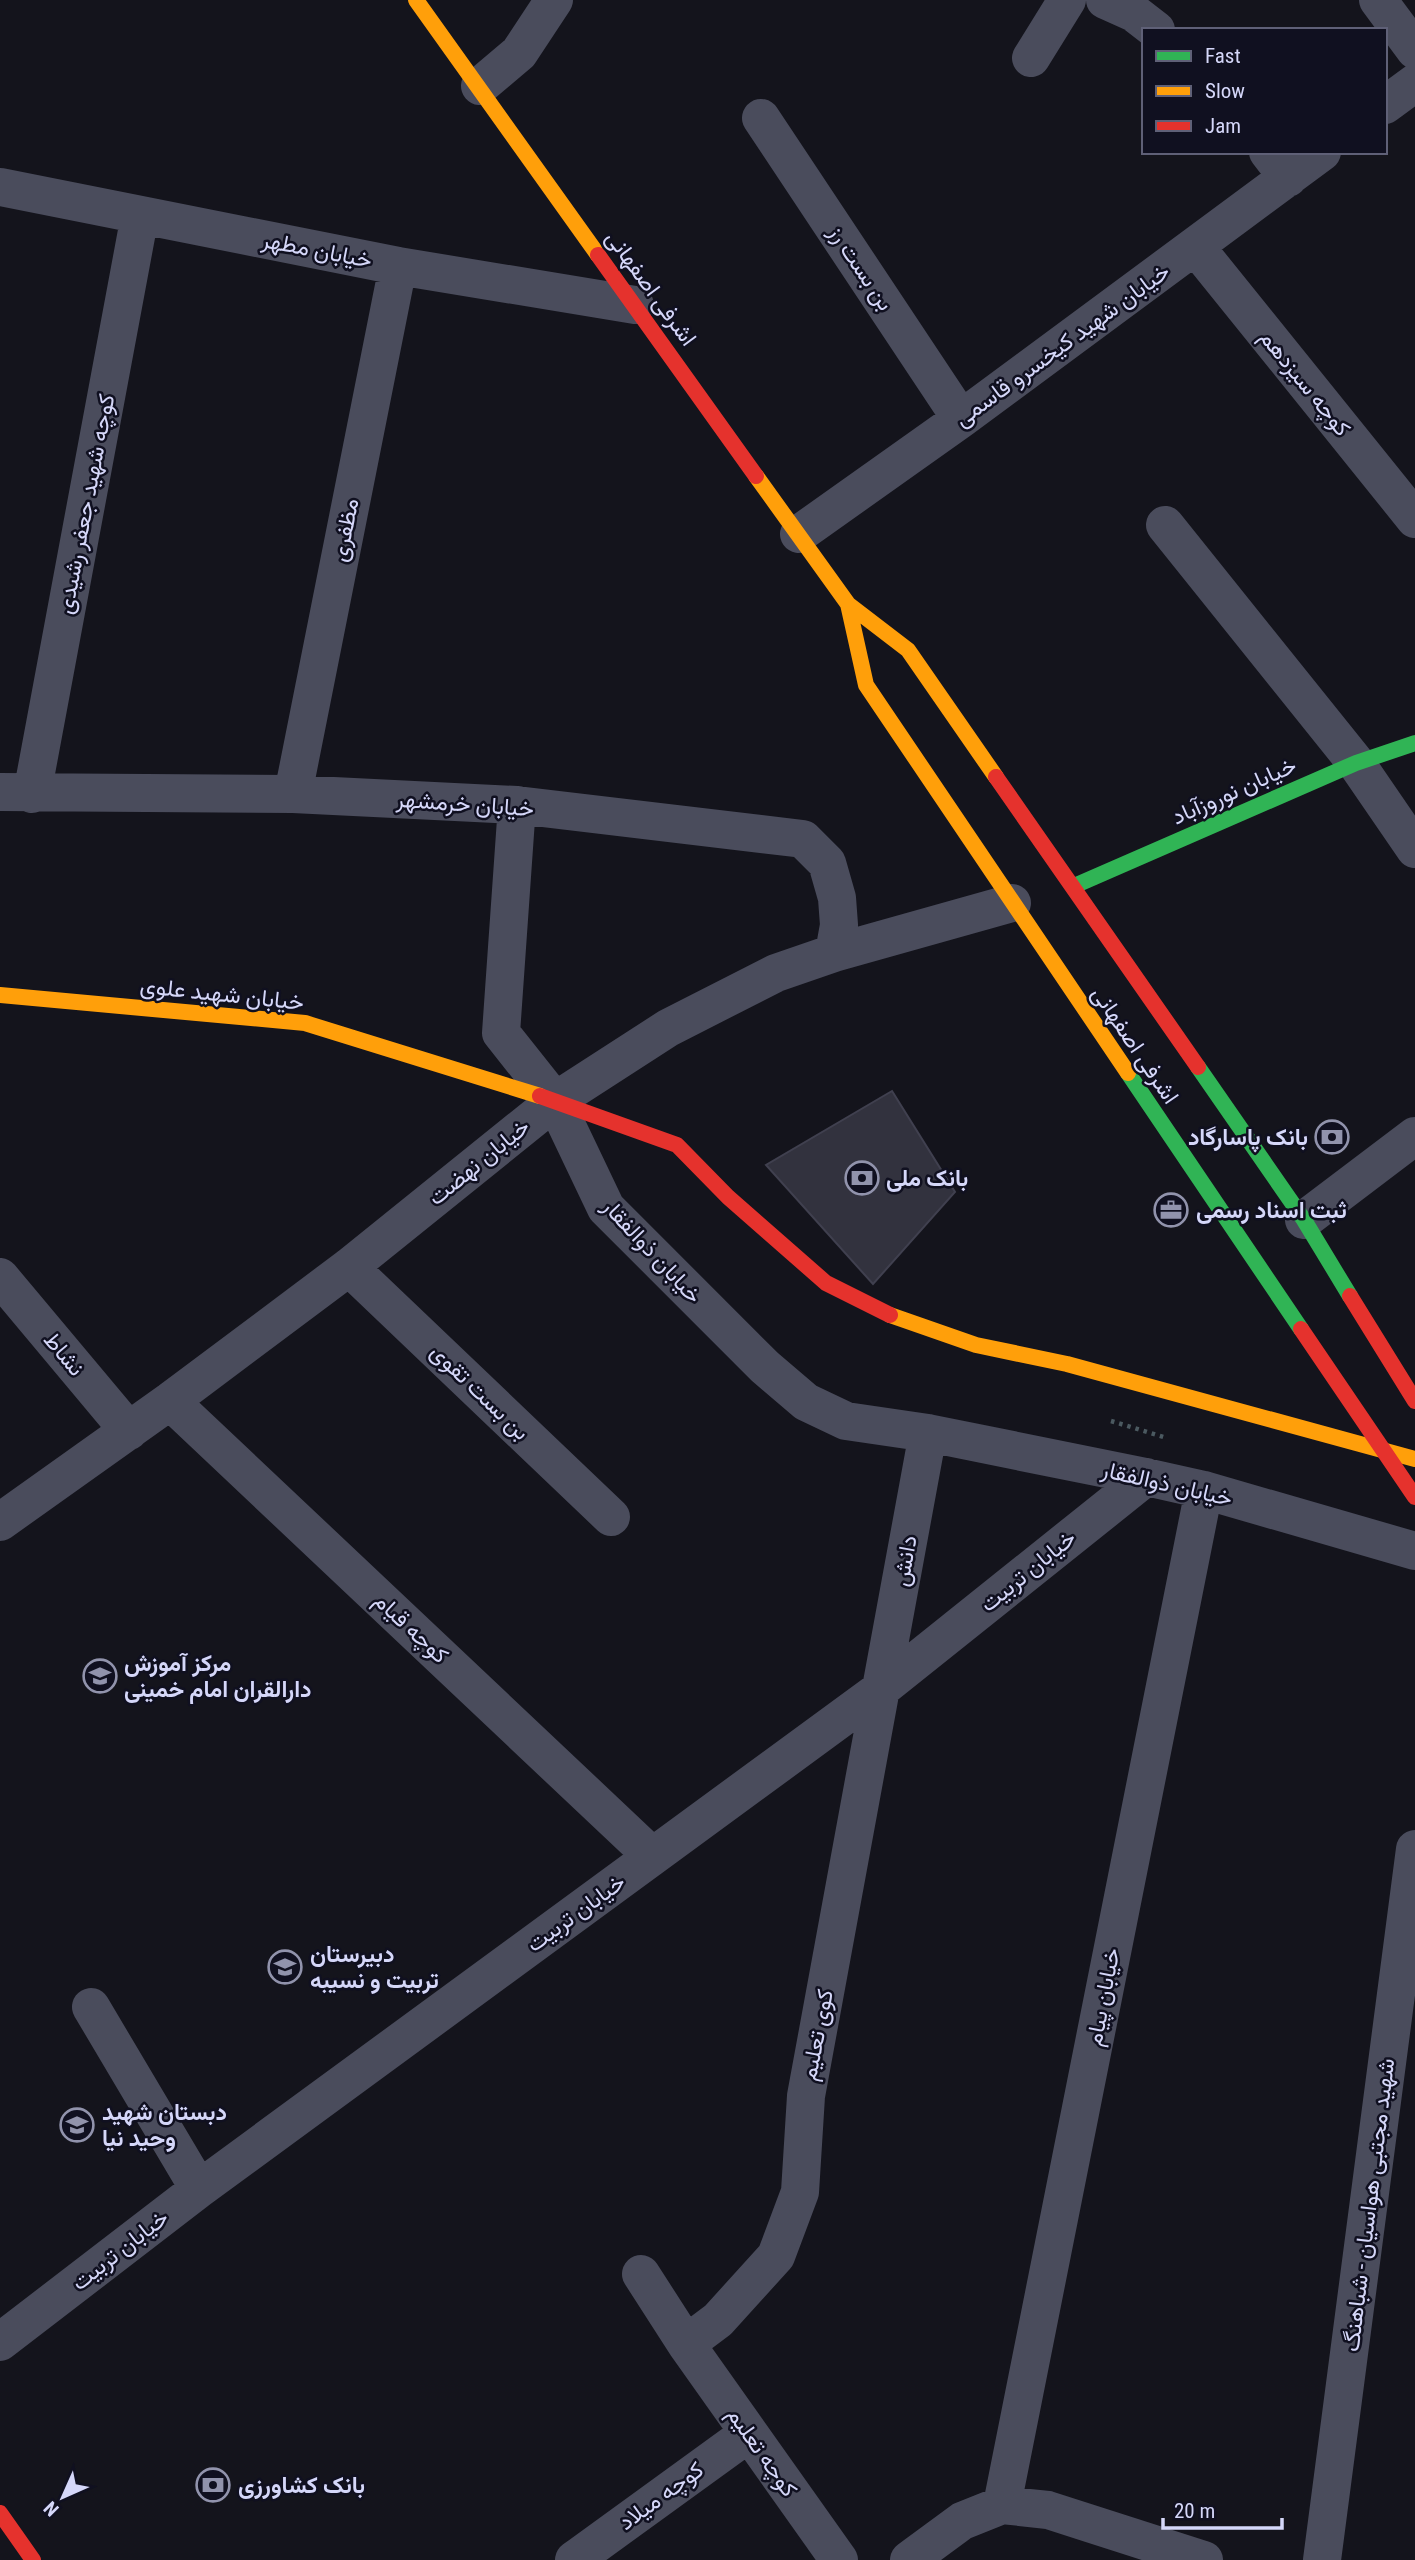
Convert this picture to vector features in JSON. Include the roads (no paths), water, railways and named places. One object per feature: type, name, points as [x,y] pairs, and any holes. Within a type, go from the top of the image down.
[{"type":"main road","name":"اشرفی اصفهانی","points":[[416,0],[848,604],[908,650],[1304,1220],[1415,1401]]},
{"type":"main road","name":"اشرفی اصفهانی","points":[[848,604],[866,685],[1415,1497]]},
{"type":"main road","name":"خیابان نوروزآباد","points":[[1074,886],[1356,763],[1415,743]]},
{"type":"main road","name":"خیابان شهید علوی","points":[[0,995],[305,1024],[555,1101]]},
{"type":"main road","points":[[555,1101],[677,1145],[728,1197],[826,1283],[883,1313],[976,1345],[1066,1364],[1415,1459]]},
{"type":"main road","points":[[0,2513],[33,2560]]},
{"type":"street","points":[[480,86],[519,53],[554,0]]},
{"type":"street","points":[[1031,58],[1067,0]]},
{"type":"street","points":[[1105,0],[1133,13],[1153,28]]},
{"type":"street","points":[[1378,0],[1415,50]]},
{"type":"street","points":[[1387,104],[1415,83]]},
{"type":"street","name":"بن بست رز","points":[[761,118],[961,419]]},
{"type":"street","name":"خیابان شهید کیخسرو قاسمی","points":[[799,534],[961,419],[1195,246],[1278,165],[1315,154]]},
{"type":"street","name":"خیابان مطهر","points":[[0,187],[398,266],[635,305]]},
{"type":"street","name":"کوچه شهید جعفر رشیدی","points":[[16,793],[140,215]]},
{"type":"street","name":"کوچه سیزدهم","points":[[1195,246],[1415,519]]},
{"type":"street","name":"مظفری","points":[[293,794],[398,266]]},
{"type":"street","points":[[1165,525],[1356,763],[1415,849]]},
{"type":"street","name":"خیابان خرمشهر","points":[[16,793],[293,794],[517,805],[803,839],[827,863],[837,898],[839,925],[834,953]]},
{"type":"street","name":"خیابان ذوالفقار","points":[[517,805],[500,1033],[555,1101],[606,1208],[765,1367],[806,1402],[846,1421],[928,1433],[1204,1490],[1415,1550]]},
{"type":"street","name":"خیابان نهضت","points":[[0,1522],[129,1431],[349,1267],[555,1101],[668,1028],[776,972],[1012,903]]},
{"type":"street","points":[[1304,1220],[1415,1136]]},
{"type":"street","name":"بن بست تقوی","points":[[349,1267],[611,1517]]},
{"type":"street","name":"نشاط","points":[[0,1277],[129,1431]]},
{"type":"street","name":"کوچه قیام","points":[[170,1401],[652,1856]]},
{"type":"street","name":"دانش","points":[[881,1689],[928,1433]]},
{"type":"street","name":"خیابان تربیت","points":[[0,2342],[199,2189],[881,1689],[1146,1477]]},
{"type":"street","name":"خیابان پیام","points":[[1002,2505],[1204,1490]]},
{"type":"street","name":"کوی تعلیم","points":[[686,2344],[718,2320],[776,2256],[800,2192],[806,2096],[881,1689]]},
{"type":"street","name":"شهید مجتبی هواسیان - شباهنگ","points":[[1322,2560],[1415,1849]]},
{"type":"street","points":[[91,2007],[199,2189]]},
{"type":"street","name":"کوچه تعلیم","points":[[641,2274],[686,2344],[839,2560]]},
{"type":"street","name":"کوچه میلاد","points":[[574,2560],[749,2433]]},
{"type":"street","points":[[909,2560],[962,2521],[1002,2505],[1048,2510],[1204,2560]]},
{"type":"place","name":"بانک پاسارگاد","points":[[1332,1137]]},
{"type":"place","name":"بانک ملی","points":[[862,1178]]},
{"type":"place","name":"ثبت اسناد رسمی","points":[[1171,1210]]},
{"type":"place","name":"مرکز آموزش دارالقران امام خمینی","points":[[100,1676]]},
{"type":"place","name":"دبیرستان تربیت و نسیبه","points":[[285,1967]]},
{"type":"place","name":"دبستان شهید وحید نیا","points":[[77,2125]]},
{"type":"place","name":"بانک کشاورزی","points":[[213,2485]]}]
